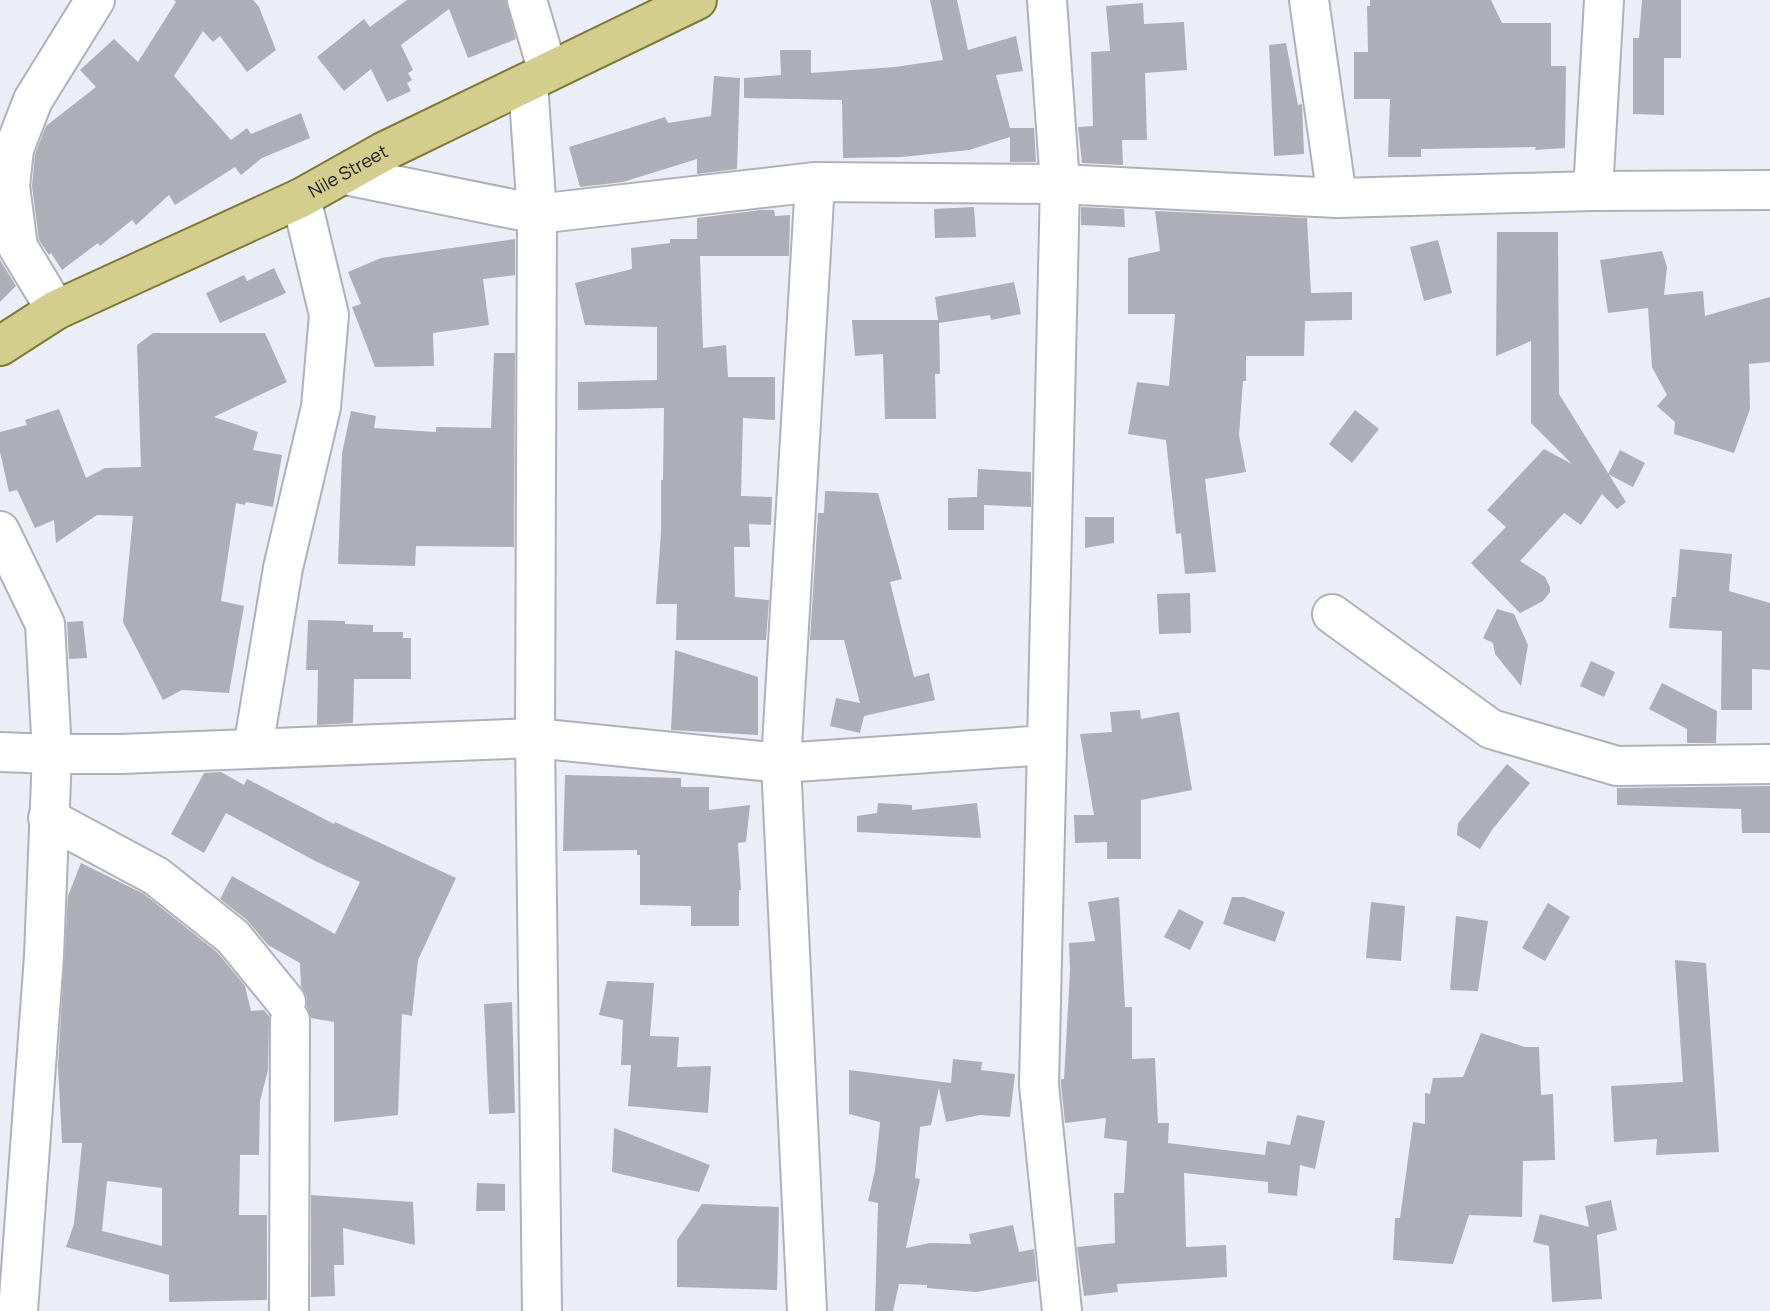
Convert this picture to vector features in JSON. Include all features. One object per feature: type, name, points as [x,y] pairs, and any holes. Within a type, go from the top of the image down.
[{"type":"main road","name":"Nile Street","points":[[0,346],[56,310],[301,198],[383,152],[697,0]]},
{"type":"street","points":[[56,310],[19,247],[10,186],[15,149],[33,100],[95,0]]},
{"type":"street","points":[[527,0],[538,77],[535,738],[542,1311]]},
{"type":"street","points":[[1047,0],[1060,184],[1039,1085],[1062,1311]]},
{"type":"street","points":[[1309,0],[1338,198]]},
{"type":"street","points":[[1593,191],[1604,0]]},
{"type":"street","points":[[345,175],[537,214],[815,182],[1060,184],[1338,198],[1593,191],[1770,190]]},
{"type":"street","points":[[807,1311],[781,762],[815,182]]},
{"type":"street","points":[[253,748],[283,568],[321,407],[327,341],[329,315],[301,198]]},
{"type":"street","points":[[0,531],[45,624],[52,754],[44,956],[18,1311]]},
{"type":"street","points":[[1332,614],[1491,729],[1617,766],[1770,764]]},
{"type":"street","points":[[0,752],[121,754],[535,738],[781,762],[1047,745]]},
{"type":"street","points":[[48,818],[156,876],[233,937],[288,1011],[289,1311]]},
{"type":"building","points":[[174,0],[253,0],[259,7],[276,50],[247,72],[220,36],[213,42],[203,31],[174,76],[231,140],[247,128],[251,134],[301,113],[310,138],[262,158],[241,175],[235,167],[175,205],[169,195],[136,225],[132,220],[100,246],[98,243],[62,270],[39,240],[32,186],[35,154],[46,126],[96,87],[80,70],[114,39],[138,62],[176,2]]},
{"type":"building","points":[[407,0],[506,0],[516,39],[468,58],[449,9],[401,45],[413,70],[408,73],[412,80],[407,83],[411,91],[387,102],[371,69],[344,91],[317,57],[364,19],[370,27]]},
{"type":"building","points":[[930,0],[957,0],[968,50],[1016,36],[1023,71],[996,75],[1010,128],[1034,128],[1036,162],[1010,162],[1010,137],[969,150],[902,157],[843,158],[842,100],[744,98],[744,78],[781,75],[780,50],[811,50],[811,73],[895,67],[943,60]]},
{"type":"building","points":[[1370,0],[1491,0],[1502,23],[1551,23],[1551,66],[1566,66],[1565,148],[1421,149],[1421,157],[1388,157],[1390,99],[1354,99],[1354,52],[1368,52],[1367,6],[1370,6]]},
{"type":"building","points":[[1642,0],[1681,0],[1681,58],[1664,58],[1664,115],[1633,114],[1633,38],[1639,38]]},
{"type":"building","points":[[1143,3],[1144,24],[1184,22],[1187,70],[1145,73],[1147,140],[1122,140],[1123,165],[1082,163],[1078,127],[1093,126],[1091,52],[1110,51],[1106,6]]},
{"type":"building","points":[[1286,43],[1298,105],[1302,104],[1304,154],[1274,156],[1269,45]]},
{"type":"building","points":[[714,76],[740,78],[737,169],[697,174],[697,159],[623,182],[580,187],[569,147],[665,117],[668,123],[711,116]]},
{"type":"building","points":[[974,207],[976,237],[935,238],[934,209]]},
{"type":"building","points":[[1081,207],[1124,209],[1125,227],[1081,225]]},
{"type":"building","points":[[774,210],[775,216],[790,215],[789,256],[700,256],[703,348],[726,345],[728,377],[775,377],[775,420],[743,418],[741,496],[772,497],[771,525],[749,524],[750,547],[734,547],[735,597],[769,600],[766,640],[676,640],[677,604],[656,604],[664,408],[578,410],[578,382],[657,380],[657,327],[585,325],[575,283],[632,269],[631,248],[670,243],[670,239],[697,239],[697,218]]},
{"type":"building","points":[[1155,211],[1307,218],[1311,293],[1352,292],[1352,320],[1305,321],[1304,356],[1246,356],[1246,381],[1243,381],[1239,435],[1246,472],[1205,479],[1216,572],[1185,574],[1181,533],[1176,534],[1166,440],[1128,434],[1137,382],[1169,386],[1175,314],[1128,314],[1128,258],[1160,251]]},
{"type":"building","points":[[1497,232],[1558,232],[1559,394],[1626,502],[1617,509],[1602,494],[1581,525],[1564,513],[1520,561],[1545,577],[1550,592],[1543,601],[1520,613],[1471,563],[1506,527],[1487,510],[1544,449],[1572,464],[1531,423],[1531,341],[1496,356]]},
{"type":"building","points":[[515,239],[515,275],[483,279],[489,325],[433,333],[434,366],[375,367],[352,307],[361,304],[348,272],[381,258]]},
{"type":"building","points":[[1438,240],[1452,293],[1424,301],[1410,247]]},
{"type":"building","points":[[1662,251],[1667,267],[1664,295],[1703,291],[1705,316],[1770,297],[1770,362],[1749,364],[1750,409],[1734,453],[1674,434],[1675,422],[1657,406],[1667,395],[1652,367],[1648,308],[1608,313],[1600,260]]},
{"type":"building","points":[[0,260],[16,286],[0,302]]},
{"type":"building","points":[[274,268],[286,293],[220,323],[206,293],[244,275],[247,281]]},
{"type":"building","points":[[1014,282],[1021,314],[991,320],[990,315],[939,323],[940,374],[935,374],[936,419],[885,419],[883,354],[855,356],[852,320],[938,320],[935,297]]},
{"type":"building","points":[[153,333],[265,333],[287,382],[214,417],[258,432],[253,450],[282,455],[273,507],[236,503],[221,601],[244,606],[229,693],[182,690],[163,700],[123,622],[133,516],[97,515],[56,543],[54,520],[35,528],[17,490],[9,492],[0,452],[0,432],[27,425],[25,420],[59,409],[86,478],[105,468],[141,467],[137,345]]},
{"type":"building","points":[[494,353],[515,353],[514,547],[416,546],[415,566],[338,564],[342,453],[351,411],[376,416],[374,428],[436,432],[436,427],[491,428]]},
{"type":"building","points":[[1355,410],[1379,429],[1352,463],[1329,444]]},
{"type":"building","points":[[1620,450],[1645,463],[1633,487],[1608,474]]},
{"type":"building","points":[[978,469],[1031,472],[1031,507],[984,505],[984,530],[948,530],[948,498],[977,497]]},
{"type":"building","points":[[825,491],[878,493],[902,579],[890,582],[914,677],[929,673],[935,700],[864,716],[860,733],[830,726],[836,698],[860,703],[844,640],[810,640],[818,513],[824,513]]},
{"type":"building","points":[[1085,517],[1114,517],[1114,543],[1085,548]]},
{"type":"building","points":[[1680,549],[1732,554],[1729,591],[1770,603],[1770,670],[1752,669],[1752,710],[1721,710],[1722,631],[1669,628],[1672,597],[1676,597]]},
{"type":"building","points":[[1190,593],[1191,633],[1159,634],[1157,594]]},
{"type":"building","points":[[1497,609],[1514,614],[1528,645],[1521,686],[1495,654],[1493,643],[1483,638]]},
{"type":"building","points":[[308,620],[373,625],[373,632],[403,632],[403,638],[411,638],[411,679],[354,679],[353,723],[317,725],[318,670],[306,670]]},
{"type":"building","points":[[83,621],[87,658],[69,659],[67,622]]},
{"type":"building","points":[[675,650],[758,677],[758,735],[671,730]]},
{"type":"building","points":[[1591,661],[1615,672],[1604,697],[1580,686]]},
{"type":"building","points":[[1662,683],[1717,711],[1716,743],[1687,743],[1687,729],[1649,709]]},
{"type":"building","points":[[1140,710],[1141,719],[1179,712],[1192,790],[1141,800],[1141,859],[1107,859],[1107,842],[1075,843],[1074,815],[1094,815],[1080,734],[1112,732],[1110,712]]},
{"type":"building","points":[[1507,764],[1530,783],[1480,849],[1457,835],[1458,823]]},
{"type":"building","points":[[221,772],[244,785],[247,779],[334,824],[335,822],[456,878],[418,960],[412,1016],[402,1014],[398,1115],[334,1122],[334,1022],[311,1018],[307,998],[301,986],[300,963],[268,945],[247,920],[220,899],[232,876],[335,934],[360,882],[226,813],[204,853],[171,834],[204,773]]},
{"type":"building","points":[[565,775],[681,778],[681,787],[709,787],[709,810],[750,805],[746,842],[738,843],[741,890],[739,926],[691,926],[691,906],[640,905],[640,855],[637,855],[637,850],[563,851]]},
{"type":"building","points":[[1770,786],[1770,833],[1742,833],[1741,809],[1617,805],[1617,788]]},
{"type":"building","points":[[878,803],[912,805],[912,810],[977,803],[981,838],[857,832],[857,816],[877,813]]},
{"type":"building","points":[[81,863],[144,894],[218,953],[245,986],[251,1011],[264,1010],[269,1016],[268,1070],[260,1101],[259,1155],[240,1155],[239,1215],[267,1215],[267,1300],[169,1302],[169,1275],[66,1247],[74,1224],[82,1143],[62,1143],[58,1066],[68,896]],"holes":[[[107,1181],[162,1188],[162,1246],[102,1231]]]},
{"type":"building","points":[[1119,897],[1125,1007],[1132,1007],[1132,1059],[1155,1058],[1158,1123],[1169,1123],[1168,1143],[1265,1155],[1267,1141],[1290,1145],[1297,1115],[1325,1121],[1315,1169],[1300,1165],[1297,1196],[1268,1193],[1268,1182],[1184,1173],[1186,1247],[1226,1245],[1227,1277],[1117,1284],[1118,1292],[1084,1296],[1077,1247],[1115,1243],[1114,1193],[1124,1193],[1127,1141],[1104,1138],[1106,1118],[1065,1123],[1061,1079],[1064,1079],[1069,943],[1095,941],[1088,902]]},
{"type":"building","points":[[1232,897],[1244,897],[1285,912],[1275,942],[1223,924]]},
{"type":"building","points":[[1371,902],[1405,906],[1401,961],[1366,958]]},
{"type":"building","points":[[1548,903],[1570,917],[1545,961],[1522,948]]},
{"type":"building","points":[[1179,909],[1204,922],[1190,950],[1164,937]]},
{"type":"building","points":[[1456,916],[1488,921],[1478,991],[1450,990]]},
{"type":"building","points":[[1675,960],[1706,963],[1719,1152],[1656,1155],[1657,1139],[1614,1142],[1611,1086],[1683,1082]]},
{"type":"building","points":[[607,981],[654,983],[650,1036],[679,1037],[677,1067],[711,1066],[708,1113],[628,1106],[631,1065],[621,1065],[623,1020],[599,1015]]},
{"type":"building","points":[[512,1002],[515,1113],[489,1114],[484,1004]]},
{"type":"building","points":[[1481,1033],[1525,1047],[1539,1047],[1541,1095],[1553,1094],[1555,1160],[1523,1161],[1522,1217],[1469,1215],[1453,1264],[1393,1260],[1395,1218],[1400,1218],[1413,1122],[1425,1124],[1425,1093],[1430,1094],[1433,1078],[1463,1077]]},
{"type":"building","points":[[953,1059],[982,1062],[981,1070],[1015,1074],[1010,1117],[980,1115],[946,1122],[939,1088],[931,1125],[920,1127],[915,1178],[920,1179],[906,1248],[930,1243],[971,1244],[969,1234],[1013,1225],[1019,1252],[1034,1249],[1037,1281],[976,1292],[899,1284],[893,1311],[875,1311],[878,1203],[868,1201],[875,1170],[880,1122],[849,1114],[849,1070],[951,1083]]},
{"type":"building","points":[[614,1128],[710,1165],[699,1192],[612,1172]]},
{"type":"building","points":[[477,1183],[505,1184],[505,1211],[476,1211]]},
{"type":"building","points":[[311,1195],[413,1202],[415,1245],[343,1228],[344,1265],[334,1265],[335,1296],[311,1297]]},
{"type":"building","points":[[1611,1200],[1617,1230],[1597,1235],[1602,1299],[1552,1302],[1549,1246],[1533,1242],[1540,1214],[1589,1227],[1585,1206]]},
{"type":"building","points":[[702,1204],[779,1207],[777,1290],[677,1287],[677,1240]]}]
